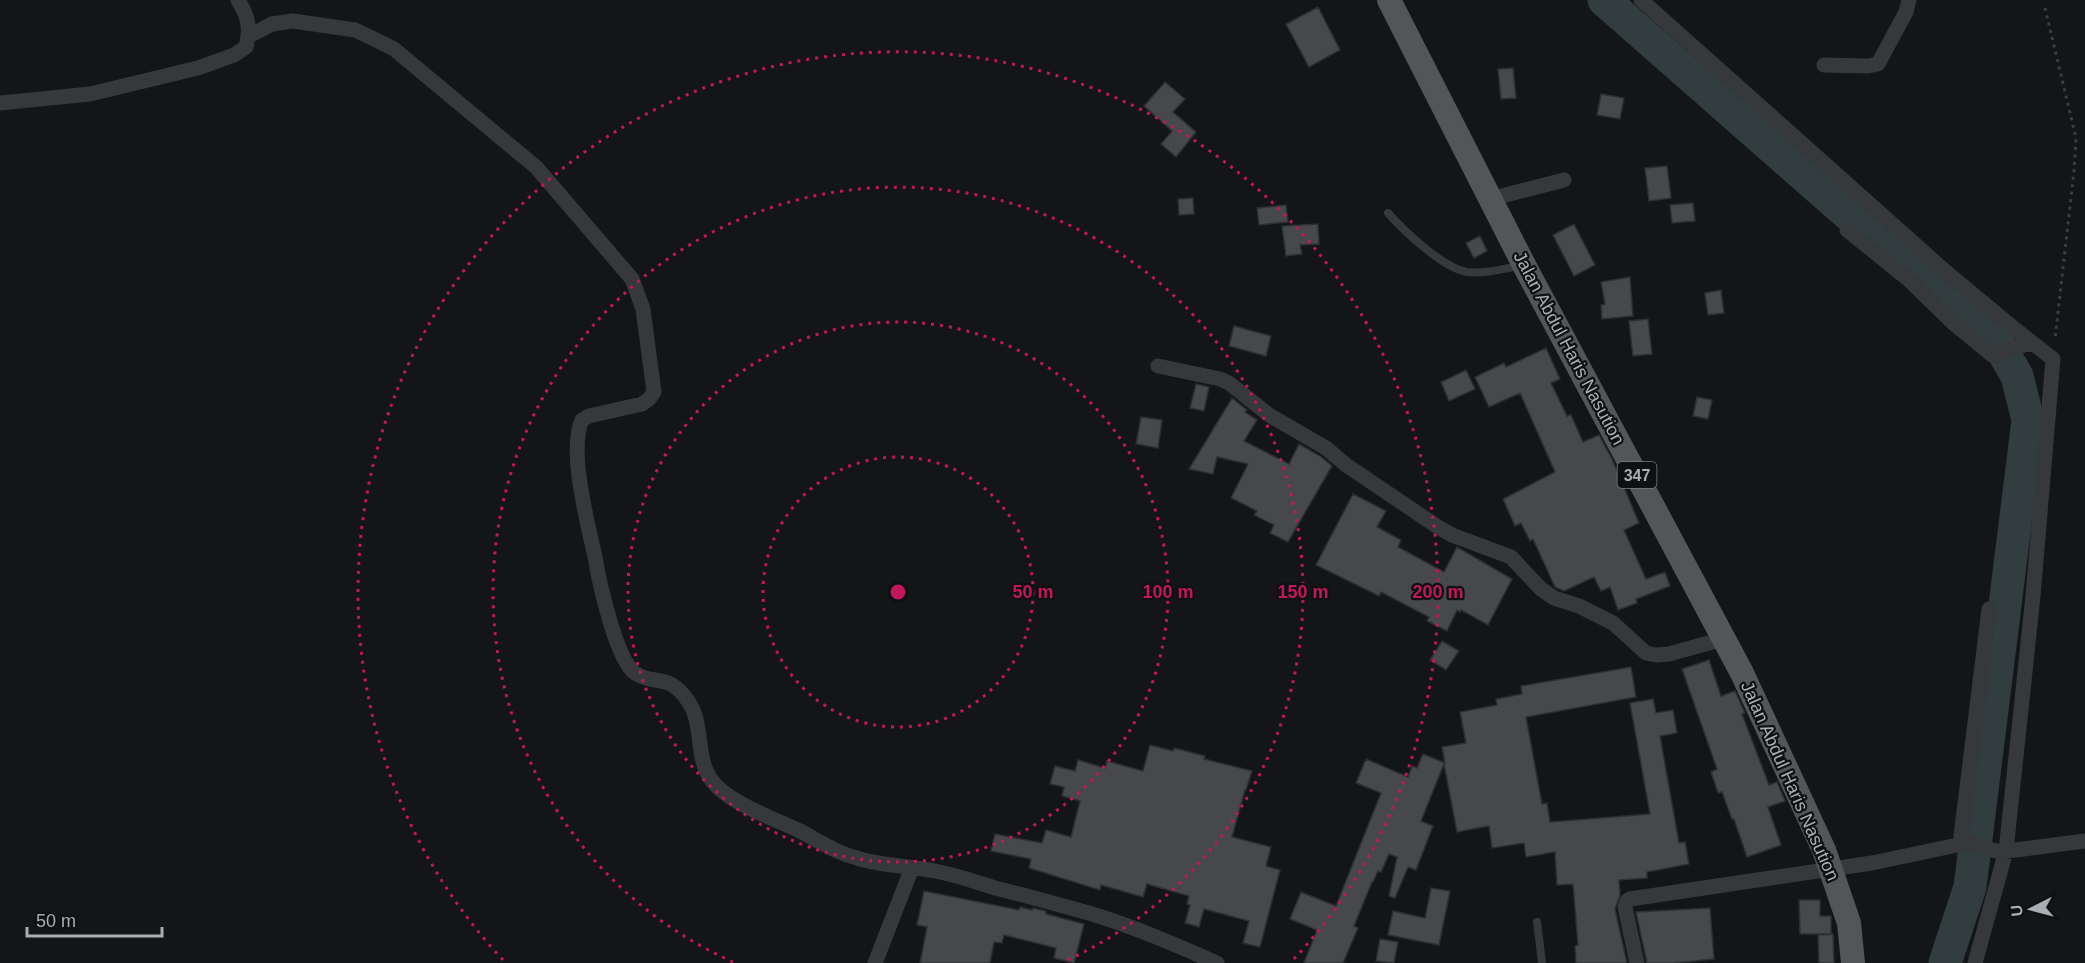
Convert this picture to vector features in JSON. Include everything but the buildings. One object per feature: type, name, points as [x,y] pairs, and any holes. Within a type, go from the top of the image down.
[{"type":"main road","name":"Jalan Abdul Haris Nasution","points":[[1389,0],[1524,265],[1757,705],[1824,850],[1849,923],[1852,963]]},
{"type":"street","points":[[0,103],[90,94],[198,68],[234,55],[246,47],[249,36],[247,15],[238,0]]},
{"type":"street","points":[[1641,0],[1945,271],[2053,359],[2032,596],[2003,852],[1975,963]]},
{"type":"street","points":[[1824,65],[1868,66],[1878,64],[1906,12],[1909,0]]},
{"type":"street","points":[[249,36],[272,24],[293,21],[355,30],[394,49],[536,167],[632,279],[643,309],[654,392],[642,404],[589,416],[582,420],[578,441],[578,467],[602,596],[617,641],[635,674],[670,683],[689,702],[697,722],[701,756],[710,779],[724,792],[752,809],[802,832],[832,850],[862,860],[935,871],[1095,915],[1162,939],[1216,963]]},
{"type":"street","points":[[1490,199],[1564,180]]},
{"type":"street","points":[[1847,230],[1909,280],[1953,323],[1992,355],[2032,343]]},
{"type":"street","points":[[1158,366],[1229,383],[1269,415],[1319,444],[1438,527],[1452,535],[1510,556],[1541,589],[1554,598],[1578,606],[1613,623],[1646,653],[1669,654],[1723,639]]},
{"type":"street","points":[[1964,843],[1989,609]]},
{"type":"street","points":[[1637,963],[1625,907],[1630,899],[1872,864],[1964,843],[2003,852],[2085,841]]},
{"type":"street","points":[[875,963],[912,868]]},
{"type":"lane","points":[[1388,213],[1408,235],[1455,268],[1465,272],[1483,273],[1524,265]]},
{"type":"lane","points":[[1537,922],[1542,963]]},
{"type":"path","points":[[2045,8],[2076,138],[2053,359]]},
{"type":"waterway","points":[[1604,0],[1841,208],[1994,336],[2017,376],[2028,420],[1970,887],[1945,963]]}]
